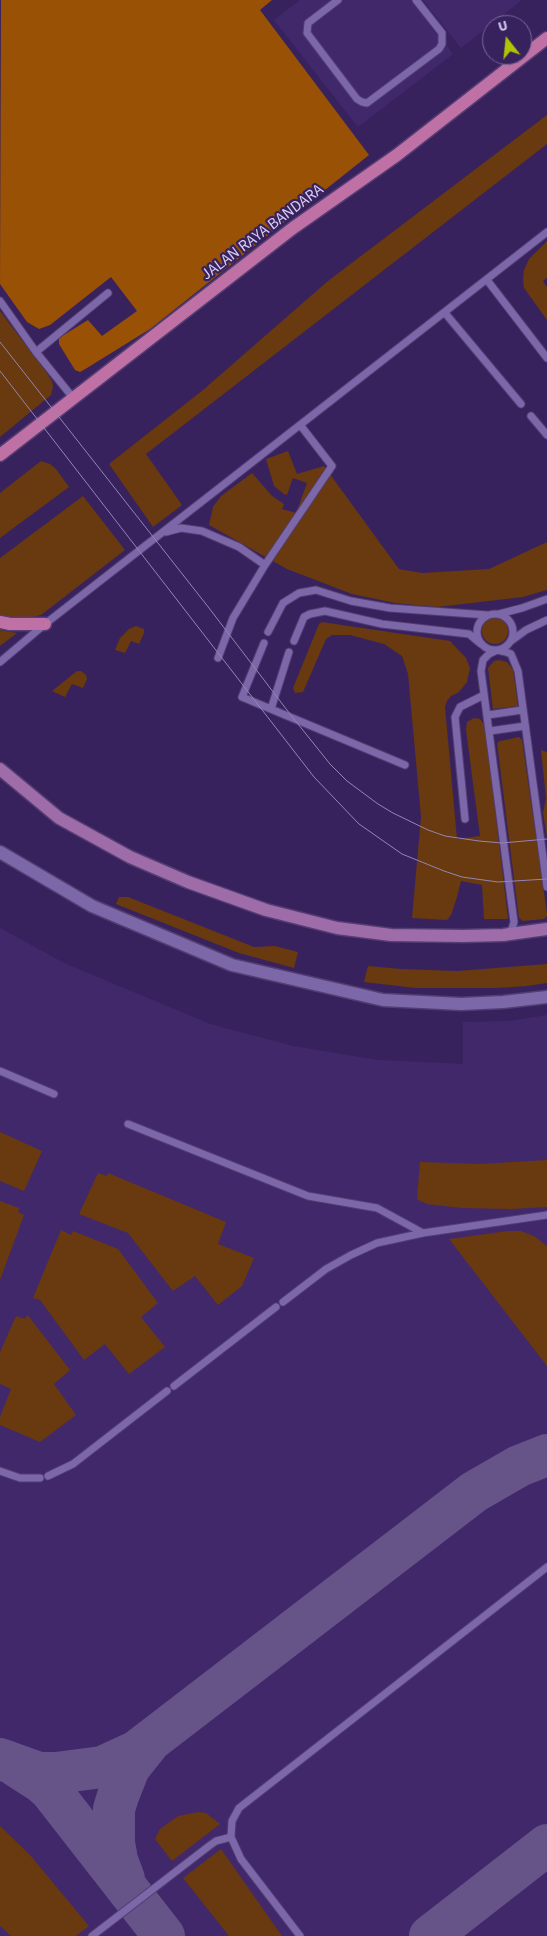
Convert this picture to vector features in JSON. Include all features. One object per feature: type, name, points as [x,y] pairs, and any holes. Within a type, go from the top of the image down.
[{"type":"main road","name":"JALAN RAYA BANDARA","points":[[0,455],[293,228],[397,155],[547,38]]},
{"type":"main road","points":[[0,622],[10,624],[45,624]]},
{"type":"street","points":[[0,768],[60,818],[122,853],[188,882],[266,910],[337,928],[391,935],[503,935],[547,930]]},
{"type":"street","points":[[0,852],[92,906],[232,965],[384,1000],[461,1004],[503,1002],[547,996]]},
{"type":"lane","points":[[338,0],[308,23],[307,33],[357,99],[368,103],[439,49],[442,44],[442,33],[416,0]]},
{"type":"lane","points":[[0,662],[45,624],[301,426],[547,232]]},
{"type":"lane","points":[[487,280],[547,358]]},
{"type":"lane","points":[[36,352],[108,293]]},
{"type":"lane","points":[[0,301],[36,352],[74,399]]},
{"type":"lane","points":[[445,313],[521,404]]},
{"type":"lane","points":[[531,416],[547,435]]},
{"type":"lane","points":[[218,658],[233,618],[265,565],[332,466],[301,426]]},
{"type":"lane","points":[[161,534],[181,528],[202,530],[239,547],[265,565]]},
{"type":"lane","points":[[268,632],[283,603],[299,593],[316,590],[352,601],[390,608],[487,615],[522,608],[547,599]]},
{"type":"lane","points":[[294,641],[304,617],[325,611],[382,624],[469,634],[486,648],[510,654],[516,664],[522,710],[528,736],[547,888]]},
{"type":"lane","points":[[498,614],[509,620],[512,625],[512,637],[509,643]]},
{"type":"lane","points":[[481,644],[476,634],[478,623],[487,615]]},
{"type":"lane","points":[[503,935],[512,929],[514,922],[481,671],[483,660],[489,654],[506,646],[526,630],[547,620]]},
{"type":"lane","points":[[264,643],[242,697],[405,765]]},
{"type":"lane","points":[[271,709],[289,652]]},
{"type":"lane","points":[[465,819],[455,717],[460,707],[484,695]]},
{"type":"lane","points":[[488,715],[522,710]]},
{"type":"lane","points":[[490,731],[525,726]]},
{"type":"lane","points":[[0,1071],[54,1094]]},
{"type":"lane","points":[[128,1124],[308,1196],[377,1208],[423,1233]]},
{"type":"lane","points":[[283,1302],[326,1269],[377,1244],[423,1233],[547,1215]]},
{"type":"lane","points":[[174,1386],[276,1307]]},
{"type":"lane","points":[[0,1472],[20,1478],[44,1477],[73,1464],[167,1392]]},
{"type":"lane","points":[[300,1936],[241,1859],[231,1837],[232,1821],[240,1808],[547,1567]]},
{"type":"lane","points":[[92,1936],[216,1841],[231,1837]]},
{"type":"shaded area","points":[[1,0],[272,0],[260,10],[369,155],[150,329],[80,372],[75,370],[59,344],[59,338],[88,320],[102,336],[137,311],[111,277],[50,325],[39,329],[27,322],[0,284]]},
{"type":"shaded area","points":[[300,0],[411,0],[453,54],[358,127],[274,20]]},
{"type":"shaded area","points":[[423,0],[522,0],[503,15],[482,15],[482,31],[461,48]]},
{"type":"shaded area","points":[[547,115],[547,144],[146,454],[182,505],[153,527],[109,464],[203,390],[328,281]]},
{"type":"shaded area","points":[[547,241],[547,278],[543,281],[547,287],[547,320],[524,288],[523,279],[524,270],[529,259]]},
{"type":"shaded area","points":[[0,311],[47,373],[53,386],[51,395],[0,437]]},
{"type":"shaded area","points":[[288,451],[297,474],[324,466],[399,569],[422,573],[489,569],[547,542],[547,590],[523,597],[437,607],[395,603],[352,594],[287,569],[209,525],[213,507],[221,496],[252,473],[272,496],[284,504],[282,509],[296,513],[307,483],[293,478],[287,495],[284,494],[274,486],[266,459]]},
{"type":"shaded area","points":[[41,461],[50,464],[56,469],[69,487],[0,538],[0,493]]},
{"type":"shaded area","points":[[83,496],[125,550],[41,615],[23,619],[5,618],[0,615],[0,558]]},
{"type":"shaded area","points":[[495,618],[504,622],[508,631],[504,640],[495,644],[486,640],[482,631],[486,622]]},
{"type":"shaded area","points":[[322,622],[450,641],[466,658],[470,668],[467,682],[459,692],[451,696],[445,707],[457,839],[480,836],[466,730],[467,722],[474,718],[480,719],[485,726],[508,919],[484,919],[482,885],[461,881],[451,915],[447,920],[412,918],[421,817],[408,674],[402,656],[384,644],[350,635],[332,635],[326,639],[303,692],[295,693],[293,688],[319,624]]},
{"type":"shaded area","points":[[136,626],[144,629],[139,644],[131,641],[125,653],[115,650],[120,638],[129,629]]},
{"type":"shaded area","points":[[0,630],[5,631],[17,633],[0,646]]},
{"type":"shaded area","points":[[494,661],[507,662],[513,670],[518,706],[493,709],[488,668]]},
{"type":"shaded area","points":[[77,671],[81,671],[86,675],[87,679],[83,688],[72,684],[65,697],[52,691]]},
{"type":"shaded area","points":[[519,737],[522,740],[547,913],[544,919],[523,921],[519,918],[497,743]]},
{"type":"shaded area","points":[[541,750],[547,752],[547,837],[543,813],[546,798]]},
{"type":"shaded area","points":[[119,897],[128,897],[254,947],[275,946],[298,952],[294,968],[239,953],[116,904]]},
{"type":"shaded area","points":[[0,928],[64,963],[210,1024],[293,1046],[378,1060],[463,1064],[463,1022],[510,1021],[547,1015],[547,1936],[0,1936]]},
{"type":"shaded area","points":[[547,964],[547,983],[527,986],[416,988],[364,982],[368,966],[457,971]]},
{"type":"shaded area","points":[[0,1132],[42,1151],[24,1191],[0,1181]]},
{"type":"shaded area","points":[[547,1160],[547,1207],[511,1209],[462,1208],[427,1204],[418,1200],[417,1197],[420,1162],[479,1164]]},
{"type":"shaded area","points":[[98,1173],[107,1176],[108,1173],[226,1222],[218,1244],[254,1258],[242,1286],[218,1305],[195,1276],[173,1291],[128,1233],[79,1214]]},
{"type":"shaded area","points":[[0,1201],[19,1208],[18,1212],[24,1215],[0,1280]]},
{"type":"shaded area","points":[[61,1230],[71,1235],[73,1231],[118,1249],[158,1303],[141,1317],[165,1347],[129,1374],[105,1344],[84,1360],[40,1300],[33,1298]]},
{"type":"shaded area","points":[[521,1231],[534,1236],[547,1246],[547,1366],[449,1239]]},
{"type":"shaded area","points":[[27,1315],[70,1370],[54,1384],[76,1415],[40,1442],[0,1425],[0,1417],[11,1389],[0,1384],[0,1352],[16,1316],[25,1319]]},
{"type":"shaded area","points":[[198,1812],[206,1813],[220,1824],[172,1861],[155,1839],[160,1829],[178,1816]]},
{"type":"shaded area","points":[[0,1826],[30,1855],[89,1926],[76,1936],[11,1936],[0,1926]]},
{"type":"shaded area","points":[[221,1849],[282,1936],[229,1936],[183,1878]]},
{"type":"taxiway","points":[[0,1759],[39,1773],[56,1773],[102,1767],[137,1751],[474,1492],[519,1466],[547,1455]]},
{"type":"taxiway","points":[[124,1879],[117,1860],[114,1843],[114,1809],[129,1768],[148,1744]]},
{"type":"taxiway","points":[[16,1766],[41,1782],[51,1791],[164,1936]]},
{"type":"taxiway","points":[[430,1936],[547,1845]]},
{"type":"tram line","points":[[0,342],[290,714],[330,764],[347,781],[393,813],[445,836],[502,843],[547,839]]},
{"type":"tram line","points":[[0,371],[314,777],[359,824],[402,854],[462,877],[498,882],[547,879]]}]
